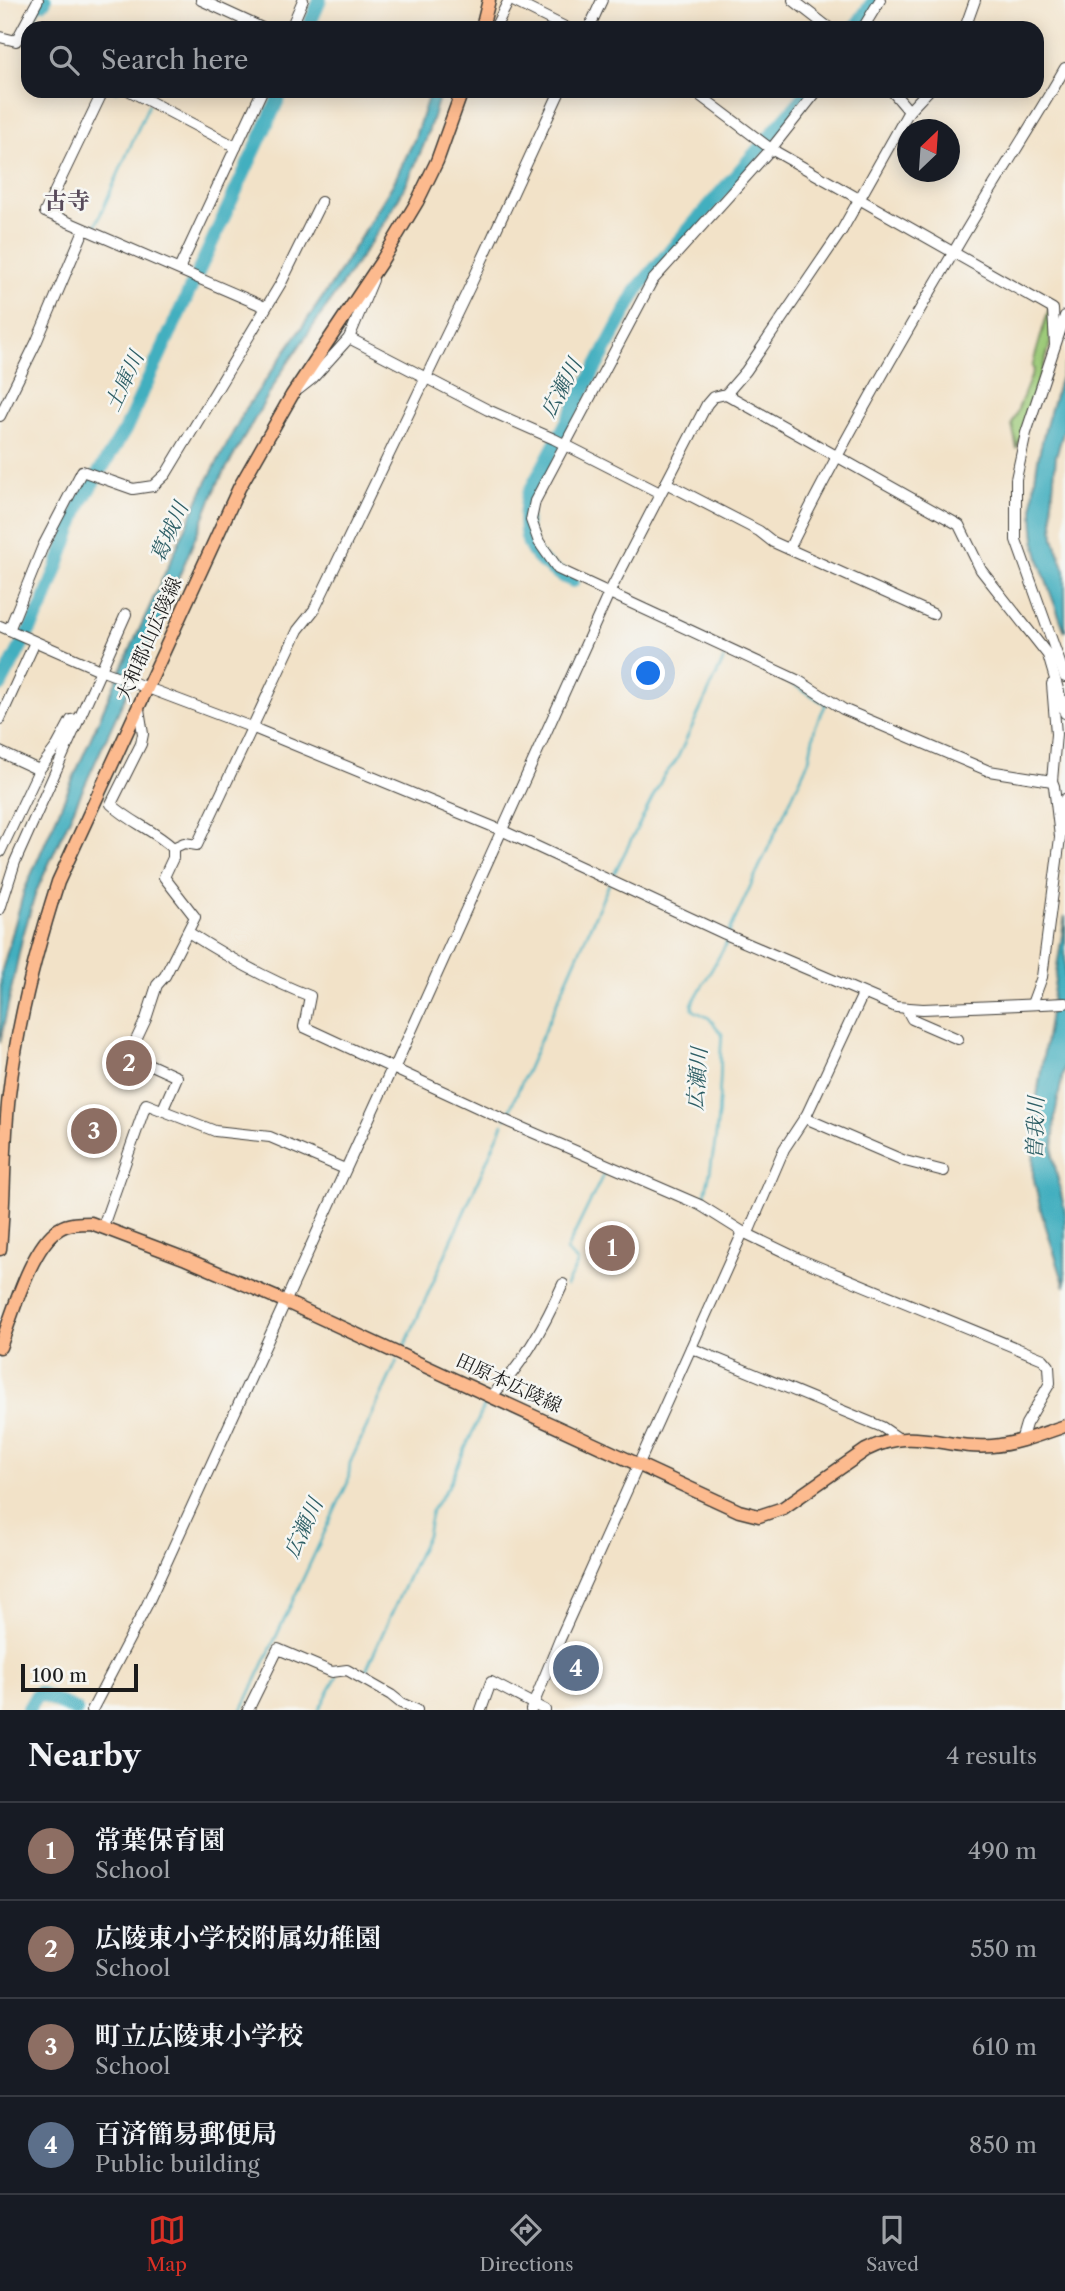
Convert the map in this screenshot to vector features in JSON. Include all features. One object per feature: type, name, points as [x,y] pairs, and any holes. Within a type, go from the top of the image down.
[{"type":"main road","points":[[484,21],[489,0]]},
{"type":"main road","name":"大和郡山広陵線","points":[[0,1249],[9,1097],[15,1054],[41,934],[58,882],[239,488],[292,395],[381,262],[428,181],[459,98]]},
{"type":"main road","name":"田原本広陵線","points":[[0,1347],[36,1254],[60,1228],[78,1222],[103,1226],[284,1301],[739,1511],[759,1516],[783,1508],[880,1443],[898,1438],[929,1438],[991,1446],[1021,1441],[1065,1426]]},
{"type":"street","points":[[30,21],[38,0]]},
{"type":"street","points":[[201,0],[247,21]]},
{"type":"street","points":[[294,21],[303,0]]},
{"type":"street","points":[[499,21],[510,0],[553,21]]},
{"type":"street","points":[[592,21],[602,0]]},
{"type":"street","points":[[793,0],[820,21]]},
{"type":"street","points":[[867,21],[880,0]]},
{"type":"street","points":[[968,21],[975,0]]},
{"type":"street","points":[[0,37],[16,41],[21,37]]},
{"type":"street","points":[[789,549],[835,457],[953,252],[1028,134],[1065,68]]},
{"type":"street","points":[[100,98],[45,212],[265,307]]},
{"type":"street","points":[[143,98],[236,146]]},
{"type":"street","points":[[183,271],[259,98]]},
{"type":"street","points":[[173,848],[184,843],[197,845],[298,630],[314,611],[557,98]]},
{"type":"street","points":[[703,98],[769,148],[1053,309],[1055,345]]},
{"type":"street","points":[[811,98],[652,281],[561,443],[535,501],[531,520],[539,542],[558,569],[608,597],[799,681],[843,709],[954,757],[989,771],[1052,781]]},
{"type":"street","points":[[897,98],[909,111]]},
{"type":"street","points":[[92,1710],[159,1580],[284,1301],[608,597],[663,488],[707,404],[713,397],[726,394],[746,372],[823,258],[909,111],[921,98]]},
{"type":"street","points":[[321,202],[281,283],[166,474],[153,486],[133,489],[82,471],[61,508],[5,628],[100,670],[251,727],[501,830],[728,935],[896,1007],[1065,1003]]},
{"type":"street","points":[[0,416],[36,343],[83,230]]},
{"type":"street","points":[[292,395],[313,378],[349,338],[381,262]]},
{"type":"street","points":[[1065,316],[1026,433],[1016,479],[1016,540],[1065,677]]},
{"type":"street","points":[[349,338],[488,410],[933,614]]},
{"type":"street","points":[[726,394],[959,525],[981,570],[1048,655],[1065,713]]},
{"type":"street","points":[[0,909],[15,862],[126,614]]},
{"type":"street","points":[[1046,625],[1056,734],[1052,781],[1060,837]]},
{"type":"street","points":[[0,719],[35,642]]},
{"type":"street","points":[[138,709],[143,734],[141,744],[111,804],[125,817],[173,848],[173,858],[164,877],[195,917],[165,976],[157,985],[146,1019],[129,1055],[177,1077],[163,1109]]},
{"type":"street","points":[[0,852],[39,770],[57,746],[71,720],[80,719]]},
{"type":"street","points":[[0,752],[39,770]]},
{"type":"street","points":[[1035,1004],[1042,977],[1065,799]]},
{"type":"street","points":[[188,932],[278,984],[310,996],[304,1027],[511,1123],[702,1206],[799,1259],[1043,1359],[1049,1366],[1049,1383],[1026,1424],[1021,1441]]},
{"type":"street","points":[[533,1707],[560,1639],[691,1348],[784,1149],[804,1118],[863,994]]},
{"type":"street","points":[[906,1008],[912,1019],[958,1039]]},
{"type":"street","points":[[103,1226],[146,1104],[215,1131],[270,1137],[345,1169]]},
{"type":"street","points":[[804,1118],[905,1161],[944,1171]]},
{"type":"street","points":[[491,1396],[504,1384],[530,1349],[563,1284]]},
{"type":"street","points":[[691,1348],[882,1427],[898,1438]]},
{"type":"street","points":[[248,1710],[278,1649],[332,1672],[347,1670],[417,1710]]},
{"type":"street","points":[[481,1710],[491,1682],[533,1707],[545,1710]]},
{"type":"green space","points":[[1049,308],[1052,327],[1050,345],[1017,449],[1012,424],[1034,369],[1032,367]]},
{"type":"water","points":[[428,98],[439,98],[425,142],[407,183],[386,220],[281,373],[218,483],[168,603],[36,892],[22,939],[0,1043],[1,974],[24,891],[205,485],[245,410],[333,282],[393,184],[414,140]]},
{"type":"water","points":[[1065,364],[1065,427],[1056,456],[1052,502],[1054,538],[1065,571],[1065,632],[1041,566],[1033,515],[1037,464]]},
{"type":"water","name":"曽我川","points":[[1065,916],[1065,1063],[1055,1115],[1053,1156],[1065,1212],[1065,1287],[1041,1211],[1033,1175],[1035,1109]]},
{"type":"waterway","name":"土庫川","points":[[311,21],[320,0]]},
{"type":"waterway","name":"広瀬川","points":[[860,21],[874,0]]},
{"type":"waterway","points":[[33,21],[43,3]]},
{"type":"waterway","name":"土庫川","points":[[0,686],[44,603],[81,502],[125,430],[279,98]]},
{"type":"waterway","name":"広瀬川","points":[[573,581],[547,566],[531,548],[525,525],[528,495],[638,288],[803,98]]},
{"type":"waterway","points":[[94,229],[149,104]]},
{"type":"waterway","name":"広瀬川","points":[[612,878],[663,777],[676,761],[724,659],[725,651]]},
{"type":"waterway","name":"広瀬川","points":[[703,1203],[717,1128],[722,1034],[709,1018],[693,1010],[692,1004],[725,946],[809,760],[815,727],[826,704],[750,663]]},
{"type":"waterway","name":"広瀬川","points":[[506,1118],[609,884]]},
{"type":"waterway","name":"広瀬川","points":[[404,1348],[503,1124]]},
{"type":"waterway","name":"広瀬川","points":[[566,1286],[578,1262],[566,1251],[606,1169]]},
{"type":"waterway","name":"広瀬川","points":[[242,1710],[348,1482],[350,1463],[397,1361]]},
{"type":"waterway","name":"広瀬川","points":[[363,1677],[427,1535],[432,1510],[448,1487],[486,1402]]},
{"type":"waterway","name":"広瀬川","points":[[319,1710],[337,1676]]},
{"type":"waterway","name":"広瀬川","points":[[28,1710],[38,1693],[76,1710]]},
{"type":"place","name":"広陵東小学校附属幼稚園","points":[[129,1063]]},
{"type":"place","name":"町立広陵東小学校","points":[[94,1131]]},
{"type":"place","name":"常葉保育園","points":[[612,1248]]},
{"type":"place","name":"百済簡易郵便局","points":[[576,1668]]},
{"type":"district","name":"古寺","points":[[67,201]]},
{"type":"water label","name":"葛城川","points":[[169,532]]}]
